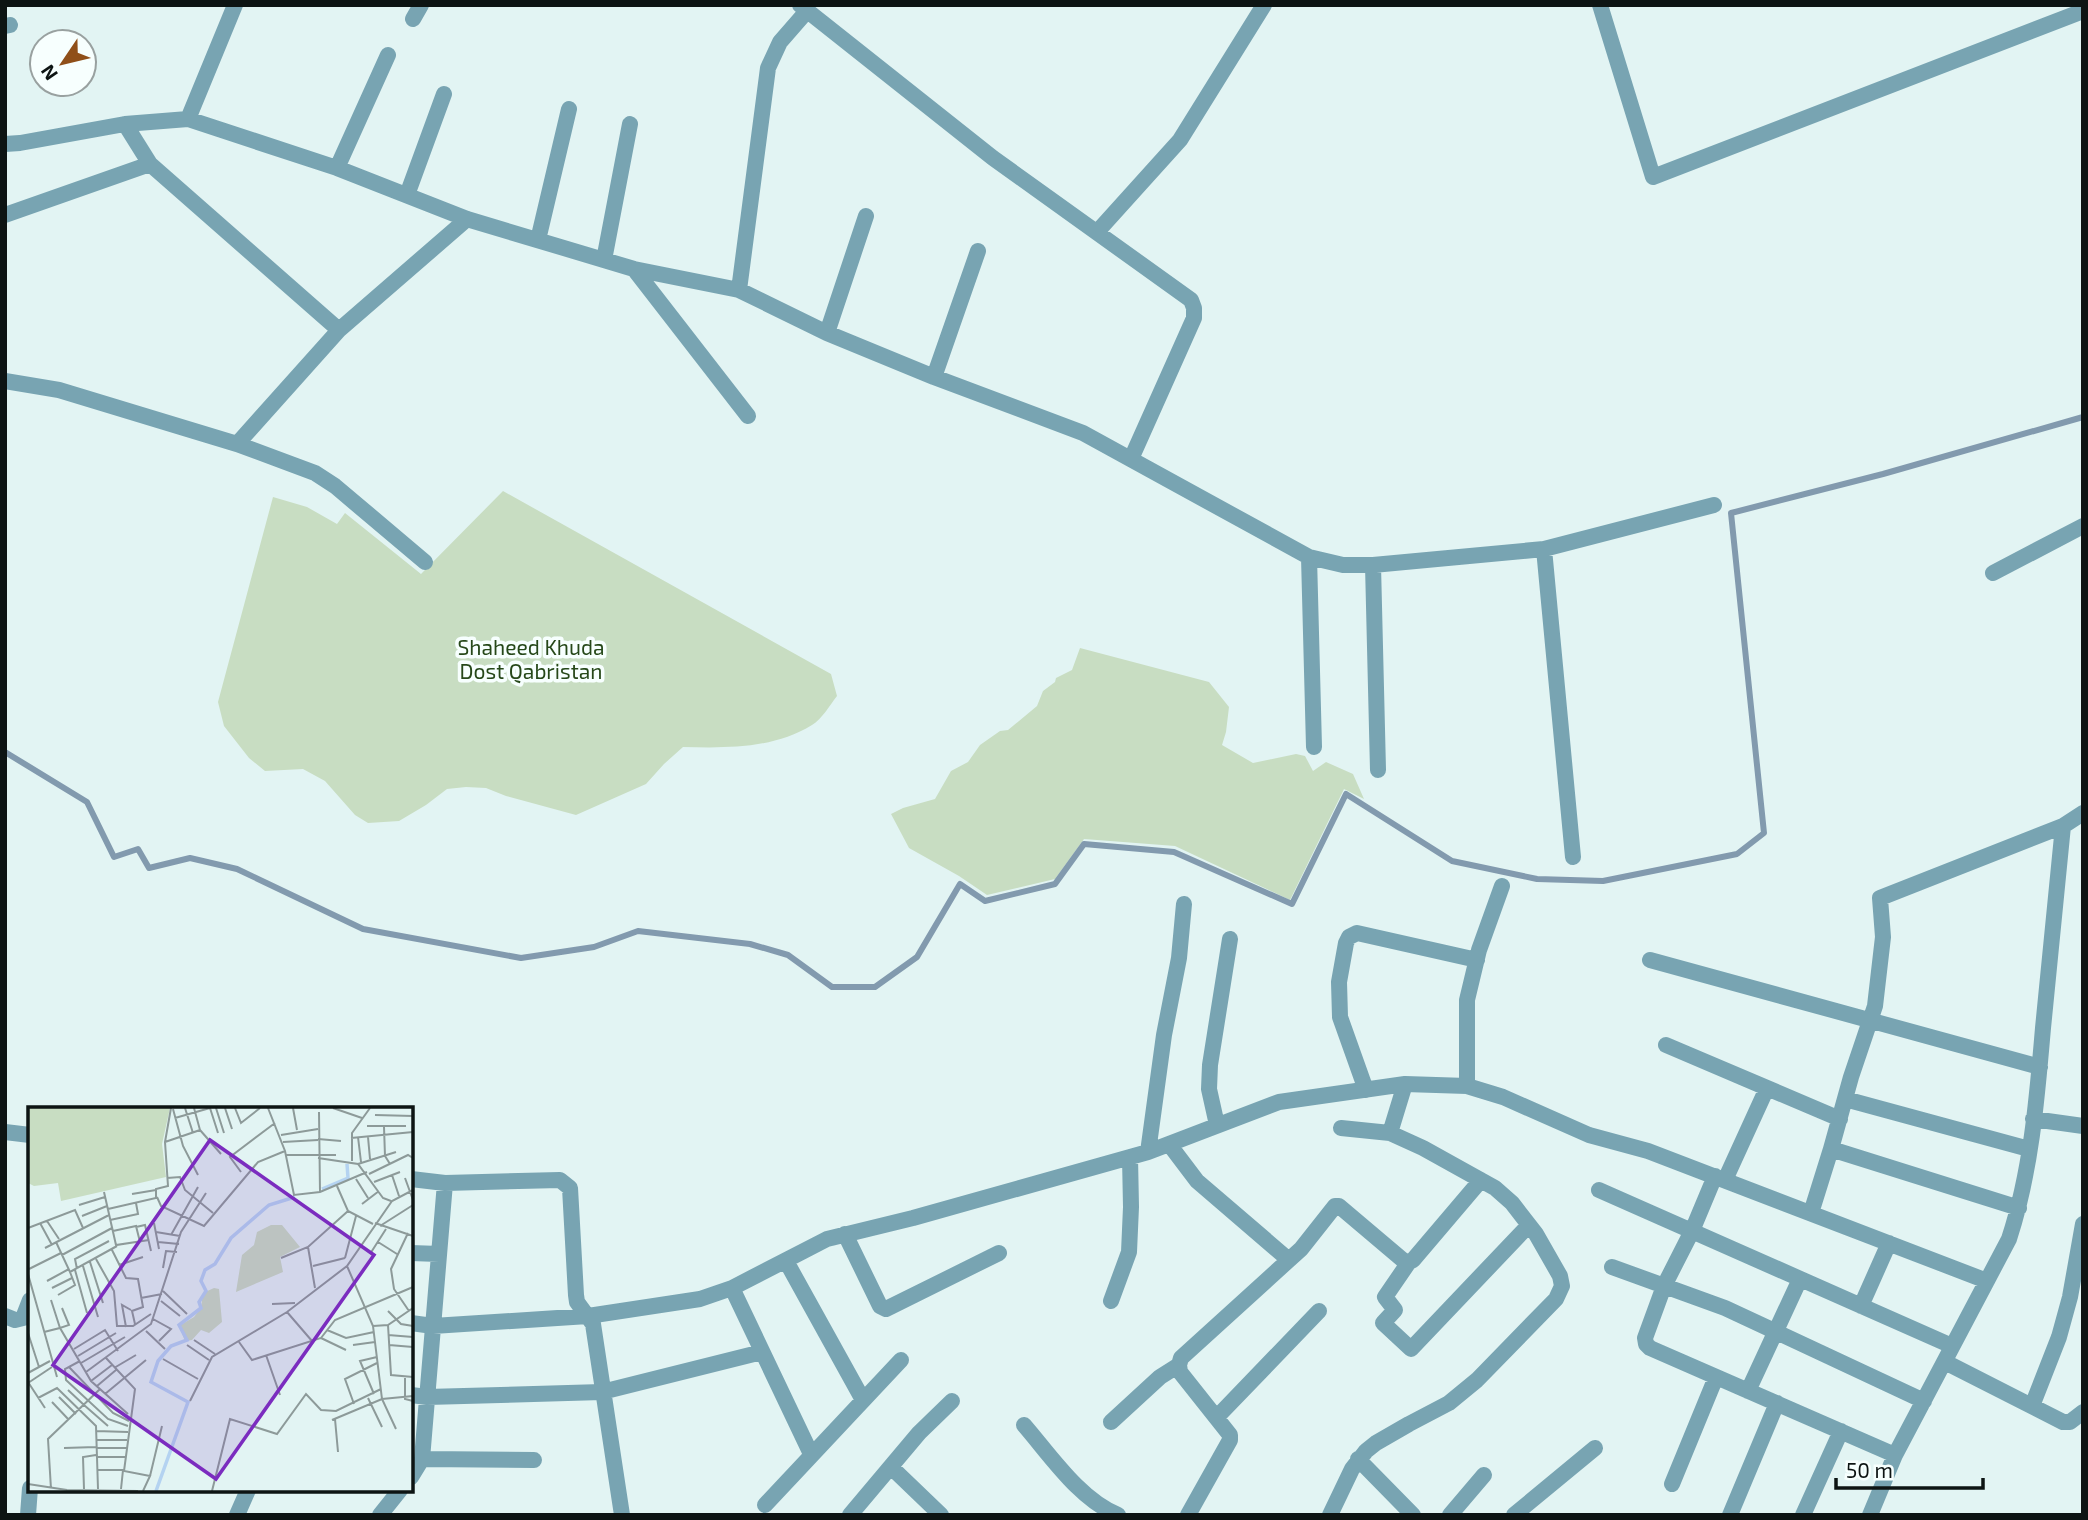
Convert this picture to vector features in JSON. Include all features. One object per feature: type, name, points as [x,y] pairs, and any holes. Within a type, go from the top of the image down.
[{"type":"street","points":[[188,120],[235,5]]},
{"type":"street","points":[[1097,232],[1180,140],[1264,5]]},
{"type":"street","points":[[1600,5],[1653,177],[2083,11]]},
{"type":"street","points":[[739,290],[768,68],[780,42],[803,8],[993,158],[1191,300],[1194,318],[1131,459]]},
{"type":"street","points":[[337,168],[388,55]]},
{"type":"street","points":[[407,195],[444,93]]},
{"type":"street","points":[[538,240],[569,109]]},
{"type":"street","points":[[5,144],[125,124],[188,120],[337,168],[467,219],[634,269],[739,290],[827,333],[1083,433],[1309,557],[1343,565],[1373,565],[1544,549],[1714,505]]},
{"type":"street","points":[[125,124],[150,164],[339,330]]},
{"type":"street","points":[[604,260],[630,124]]},
{"type":"street","points":[[5,215],[150,164]]},
{"type":"street","points":[[827,333],[866,216]]},
{"type":"street","points":[[237,444],[339,330],[467,219]]},
{"type":"street","points":[[934,377],[978,251]]},
{"type":"street","points":[[634,269],[748,416]]},
{"type":"street","points":[[5,381],[59,390],[237,444],[315,473],[335,486],[425,562]]},
{"type":"street","points":[[1993,573],[2083,526]]},
{"type":"street","points":[[1544,549],[1573,857]]},
{"type":"street","points":[[1309,557],[1314,747]]},
{"type":"street","points":[[1373,565],[1378,771]]},
{"type":"street","points":[[1811,1213],[1875,1006],[1883,937],[1880,898],[2063,826],[2083,813]]},
{"type":"street","points":[[1870,1515],[1895,1455],[2009,1240],[2019,1208],[2040,1067],[2063,826]]},
{"type":"street","points":[[1467,1086],[1467,1000],[1477,960],[1502,886]]},
{"type":"street","points":[[1148,1152],[1164,1035],[1179,957],[1184,904]]},
{"type":"street","points":[[1366,1090],[1340,1017],[1339,982],[1349,937],[1357,933],[1477,960]]},
{"type":"street","points":[[1217,1125],[1209,1090],[1210,1065],[1230,939]]},
{"type":"street","points":[[1650,960],[2040,1067]]},
{"type":"street","points":[[1666,1045],[1840,1119]]},
{"type":"street","points":[[1390,1133],[1405,1084]]},
{"type":"street","points":[[413,1323],[433,1326],[588,1316],[700,1300],[828,1239],[1148,1152],[1279,1102],[1405,1084],[1467,1086],[1503,1097],[1597,1137],[1648,1151],[1987,1281]]},
{"type":"street","points":[[1767,1087],[1664,1286],[1645,1338],[1646,1344],[1895,1455]]},
{"type":"street","points":[[1845,1099],[2029,1149]]},
{"type":"street","points":[[2033,1119],[2083,1126]]},
{"type":"street","points":[[1330,1515],[1358,1459],[1376,1443],[1450,1403],[1477,1380],[1556,1299],[1562,1286],[1560,1276],[1529,1225],[1512,1203],[1495,1188],[1390,1133],[1341,1128]]},
{"type":"street","points":[[5,1132],[28,1135]]},
{"type":"street","points":[[1169,1144],[1197,1181],[1289,1260]]},
{"type":"street","points":[[1831,1149],[2019,1208]]},
{"type":"street","points":[[1111,1301],[1129,1252],[1132,1207],[1130,1157]]},
{"type":"street","points":[[413,1179],[445,1183],[560,1180],[570,1188],[576,1295],[593,1324],[622,1515]]},
{"type":"street","points":[[1481,1180],[1409,1262],[1385,1297],[1395,1310],[1384,1323],[1411,1349],[1529,1225]]},
{"type":"street","points":[[413,1474],[422,1459],[419,1396],[433,1326],[445,1183]]},
{"type":"street","points":[[1599,1190],[1952,1346]]},
{"type":"street","points":[[1188,1515],[1230,1440],[1227,1430],[1217,1416],[1180,1372],[1181,1359],[1301,1249],[1335,1206],[1339,1206],[1404,1261],[1409,1262]]},
{"type":"street","points":[[2032,1406],[2059,1337],[2070,1297],[2083,1224]]},
{"type":"street","points":[[845,1234],[880,1306],[886,1309],[999,1253]]},
{"type":"street","points":[[1861,1306],[1889,1243]]},
{"type":"street","points":[[413,1252],[439,1254]]},
{"type":"street","points":[[786,1261],[863,1400]]},
{"type":"street","points":[[1612,1267],[1726,1308],[1924,1401]]},
{"type":"street","points":[[1748,1391],[1800,1279]]},
{"type":"street","points":[[732,1287],[811,1454]]},
{"type":"street","points":[[5,1316],[15,1320],[23,1318],[28,1305]]},
{"type":"street","points":[[1217,1416],[1319,1311]]},
{"type":"street","points":[[419,1396],[602,1392],[762,1352]]},
{"type":"street","points":[[765,1505],[901,1360]]},
{"type":"street","points":[[1945,1362],[2063,1422],[2070,1422],[2083,1412]]},
{"type":"street","points":[[1111,1422],[1160,1377],[1179,1365]]},
{"type":"street","points":[[1672,1484],[1716,1377]]},
{"type":"street","points":[[850,1515],[919,1433],[952,1401]]},
{"type":"street","points":[[1730,1515],[1777,1403]]},
{"type":"street","points":[[1024,1425],[1093,1501],[1118,1515]]},
{"type":"street","points":[[1802,1515],[1840,1431]]},
{"type":"street","points":[[1514,1515],[1595,1448]]},
{"type":"street","points":[[422,1459],[534,1461]]},
{"type":"street","points":[[1358,1459],[1413,1515]]},
{"type":"street","points":[[891,1467],[940,1515]]},
{"type":"street","points":[[1450,1515],[1484,1475]]},
{"type":"street","points":[[27,1515],[30,1492]]},
{"type":"street","points":[[237,1515],[247,1492]]},
{"type":"street","points":[[380,1515],[399,1492]]},
{"type":"green space","name":"Shaheed Khuda Dost Qabristan","points":[[503,491],[831,674],[837,696],[816,722],[782,739],[733,747],[683,747],[646,784],[576,815],[486,788],[466,787],[447,789],[399,821],[368,823],[355,815],[325,781],[303,769],[265,771],[249,758],[224,726],[218,702],[273,497],[307,507],[337,524],[345,513],[421,574]]},
{"type":"green space","points":[[1080,648],[1209,682],[1229,707],[1222,745],[1253,763],[1296,754],[1305,756],[1313,771],[1326,762],[1353,774],[1364,799],[1344,789],[1290,900],[1175,846],[1084,839],[1055,879],[987,895],[909,848],[891,814],[935,799],[951,771],[968,762],[980,745],[1000,731],[1008,730],[1037,706],[1043,691],[1055,682],[1056,678],[1072,670]]},
{"type":"waterway","points":[[5,752],[87,802],[114,857],[138,849],[149,868],[190,858],[237,869],[363,929],[521,958],[594,947],[638,931],[750,944],[788,955],[832,987],[875,987],[917,957],[960,884],[985,901],[1055,884],[1084,844],[1174,852],[1292,904],[1346,794],[1452,861],[1537,879],[1603,881],[1737,854],[1764,833],[1731,513],[1883,474],[2083,417]]}]
